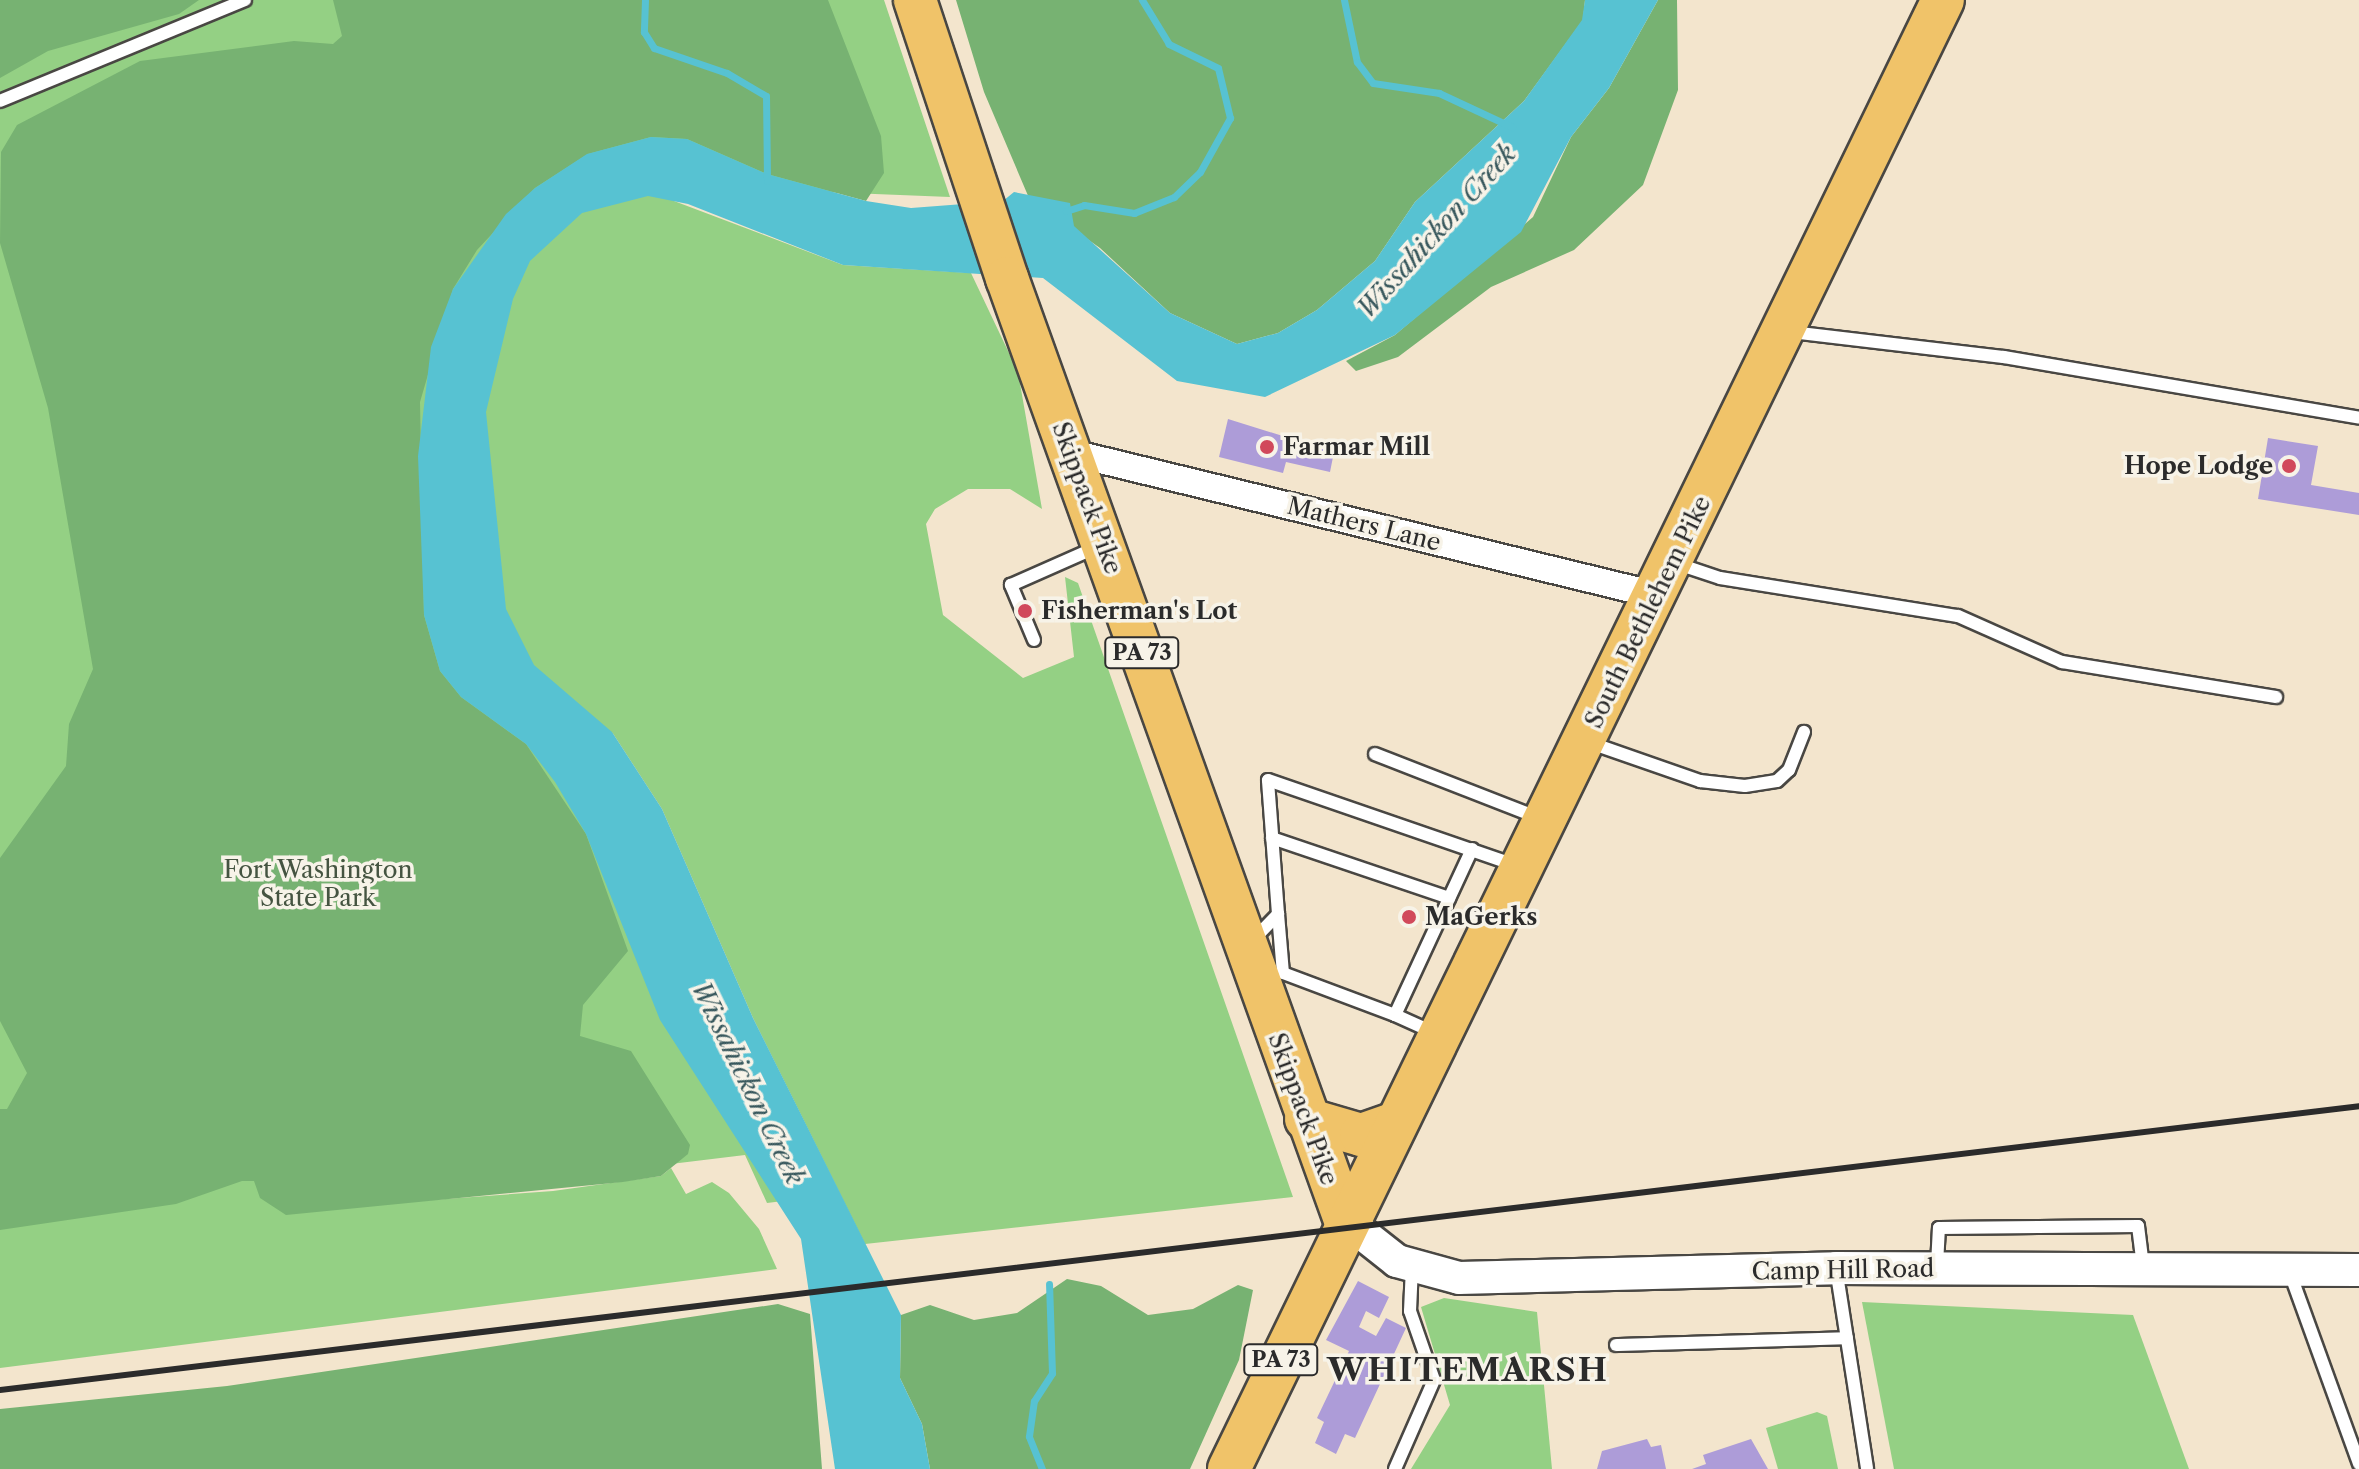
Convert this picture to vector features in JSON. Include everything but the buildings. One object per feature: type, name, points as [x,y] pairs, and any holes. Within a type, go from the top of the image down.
[{"type":"main road","name":"Skippack Pike","points":[[915,0],[1007,278],[1072,453],[1306,1119],[1345,1220]]},
{"type":"main road","name":"South Bethlehem Pike","points":[[1345,1220],[1585,741],[1943,0]]},
{"type":"main road","points":[[1306,1119],[1361,1135],[1396,1123]]},
{"type":"main road","name":"PA 73","points":[[1229,1469],[1345,1220]]},
{"type":"street","name":"Mathers Lane","points":[[1072,453],[1664,579]]},
{"type":"street","name":"Camp Hill Road","points":[[1345,1220],[1375,1249],[1412,1267],[1459,1278],[1836,1268],[2359,1270]]},
{"type":"lane","points":[[0,101],[245,0]]},
{"type":"lane","points":[[1784,331],[2004,357],[2359,418]]},
{"type":"lane","points":[[1034,640],[1011,585],[1103,544]]},
{"type":"lane","points":[[1664,579],[1720,578],[1969,619],[2062,662],[2276,697]]},
{"type":"lane","points":[[1585,741],[1700,781],[1745,786],[1777,781],[1789,770],[1804,732]]},
{"type":"lane","points":[[1375,754],[1546,820]]},
{"type":"lane","points":[[1439,1035],[1283,973],[1272,838],[1263,789],[1275,779],[1522,867]]},
{"type":"lane","points":[[1272,838],[1449,898]]},
{"type":"lane","points":[[1395,1015],[1472,849]]},
{"type":"lane","points":[[1246,948],[1278,914]]},
{"type":"lane","points":[[1937,1269],[1939,1228],[2138,1226],[2143,1269]]},
{"type":"lane","points":[[1399,1467],[1434,1380],[1410,1311],[1412,1267]]},
{"type":"lane","points":[[1836,1268],[1867,1469]]},
{"type":"lane","points":[[2289,1270],[2359,1464]]},
{"type":"lane","points":[[1616,1345],[1847,1338]]},
{"type":"green space","points":[[0,0],[884,0],[950,197],[698,187],[674,201],[843,265],[971,273],[1018,372],[1042,509],[1010,489],[968,489],[935,509],[926,524],[943,615],[1023,678],[1074,657],[1065,577],[1078,583],[1293,1197],[865,1244],[753,1018],[662,809],[612,732],[823,1196],[767,1203],[745,1155],[282,1211],[553,1191],[661,1176],[671,1168],[686,1194],[712,1182],[729,1193],[759,1229],[777,1269],[0,1368]]},
{"type":"green space","points":[[0,0],[199,0],[179,14],[48,51],[0,78]]},
{"type":"green space","name":"Fort Washington State Park","points":[[333,0],[828,0],[881,136],[884,173],[866,201],[767,174],[687,139],[651,137],[588,154],[535,188],[477,250],[453,289],[420,402],[424,615],[440,671],[461,697],[526,744],[586,834],[628,951],[583,1005],[580,1036],[631,1051],[690,1145],[688,1154],[661,1176],[623,1182],[286,1215],[260,1198],[254,1181],[242,1181],[176,1204],[0,1230],[0,1109],[7,1109],[27,1073],[0,1021],[0,858],[66,766],[69,724],[93,669],[48,408],[0,243],[1,152],[17,125],[140,61],[294,41],[333,44],[342,36]]},
{"type":"green space","points":[[956,0],[1585,0],[1583,20],[1524,101],[1415,202],[1375,261],[1317,310],[1278,333],[1237,344],[1170,313],[1100,248],[1029,198],[984,92]]},
{"type":"green space","points":[[1658,0],[1677,0],[1678,90],[1643,185],[1574,250],[1491,287],[1398,357],[1356,371],[1346,361],[1395,335],[1533,217],[1571,137],[1609,88]]},
{"type":"green space","points":[[1067,1279],[1101,1286],[1148,1315],[1193,1309],[1238,1285],[1253,1290],[1239,1360],[1190,1469],[930,1469],[922,1424],[900,1378],[901,1315],[930,1305],[974,1320],[1017,1313]]},
{"type":"green space","points":[[1444,1298],[1537,1312],[1552,1469],[1411,1469],[1450,1405],[1421,1307]]},
{"type":"green space","points":[[1862,1302],[2133,1315],[2189,1469],[1894,1469]]},
{"type":"green space","points":[[778,1304],[810,1314],[822,1469],[0,1469],[0,1409],[227,1386]]},
{"type":"green space","points":[[1817,1412],[1827,1416],[1838,1469],[1778,1469],[1766,1428]]},
{"type":"water","name":"Wissahickon Creek","points":[[1585,0],[1658,0],[1609,88],[1571,137],[1521,232],[1395,335],[1265,397],[1177,381],[1043,278],[843,265],[688,204],[648,196],[582,213],[530,261],[513,299],[486,412],[506,609],[534,665],[612,732],[662,809],[753,1018],[901,1315],[900,1378],[922,1424],[930,1469],[835,1469],[801,1239],[660,1020],[586,834],[555,782],[526,744],[461,697],[440,671],[424,615],[418,456],[431,347],[453,289],[506,214],[535,188],[587,154],[651,137],[687,139],[767,174],[866,201],[911,208],[1003,201],[1014,192],[1070,203],[1074,226],[1170,313],[1237,344],[1278,333],[1317,310],[1375,261],[1415,202],[1524,101],[1582,20]]},
{"type":"waterway","points":[[645,0],[644,32],[654,48],[727,73],[766,96],[767,181]]},
{"type":"waterway","points":[[1066,211],[1084,205],[1134,213],[1174,197],[1200,172],[1230,118],[1218,68],[1169,44],[1142,0]]},
{"type":"waterway","points":[[1344,0],[1357,62],[1373,83],[1439,93],[1512,127]]},
{"type":"waterway","points":[[1042,1469],[1029,1436],[1034,1401],[1052,1373],[1049,1284]]},
{"type":"railway","points":[[0,1390],[2359,1106]]},
{"type":"place","name":"Farmar Mill","points":[[1267,447]]},
{"type":"place","name":"Hope Lodge","points":[[2289,466]]},
{"type":"place","name":"Fisherman's Lot","points":[[1025,611]]},
{"type":"place","name":"MaGerks","points":[[1409,917]]},
{"type":"district","name":"WHITEMARSH","points":[[1468,1370]]}]
